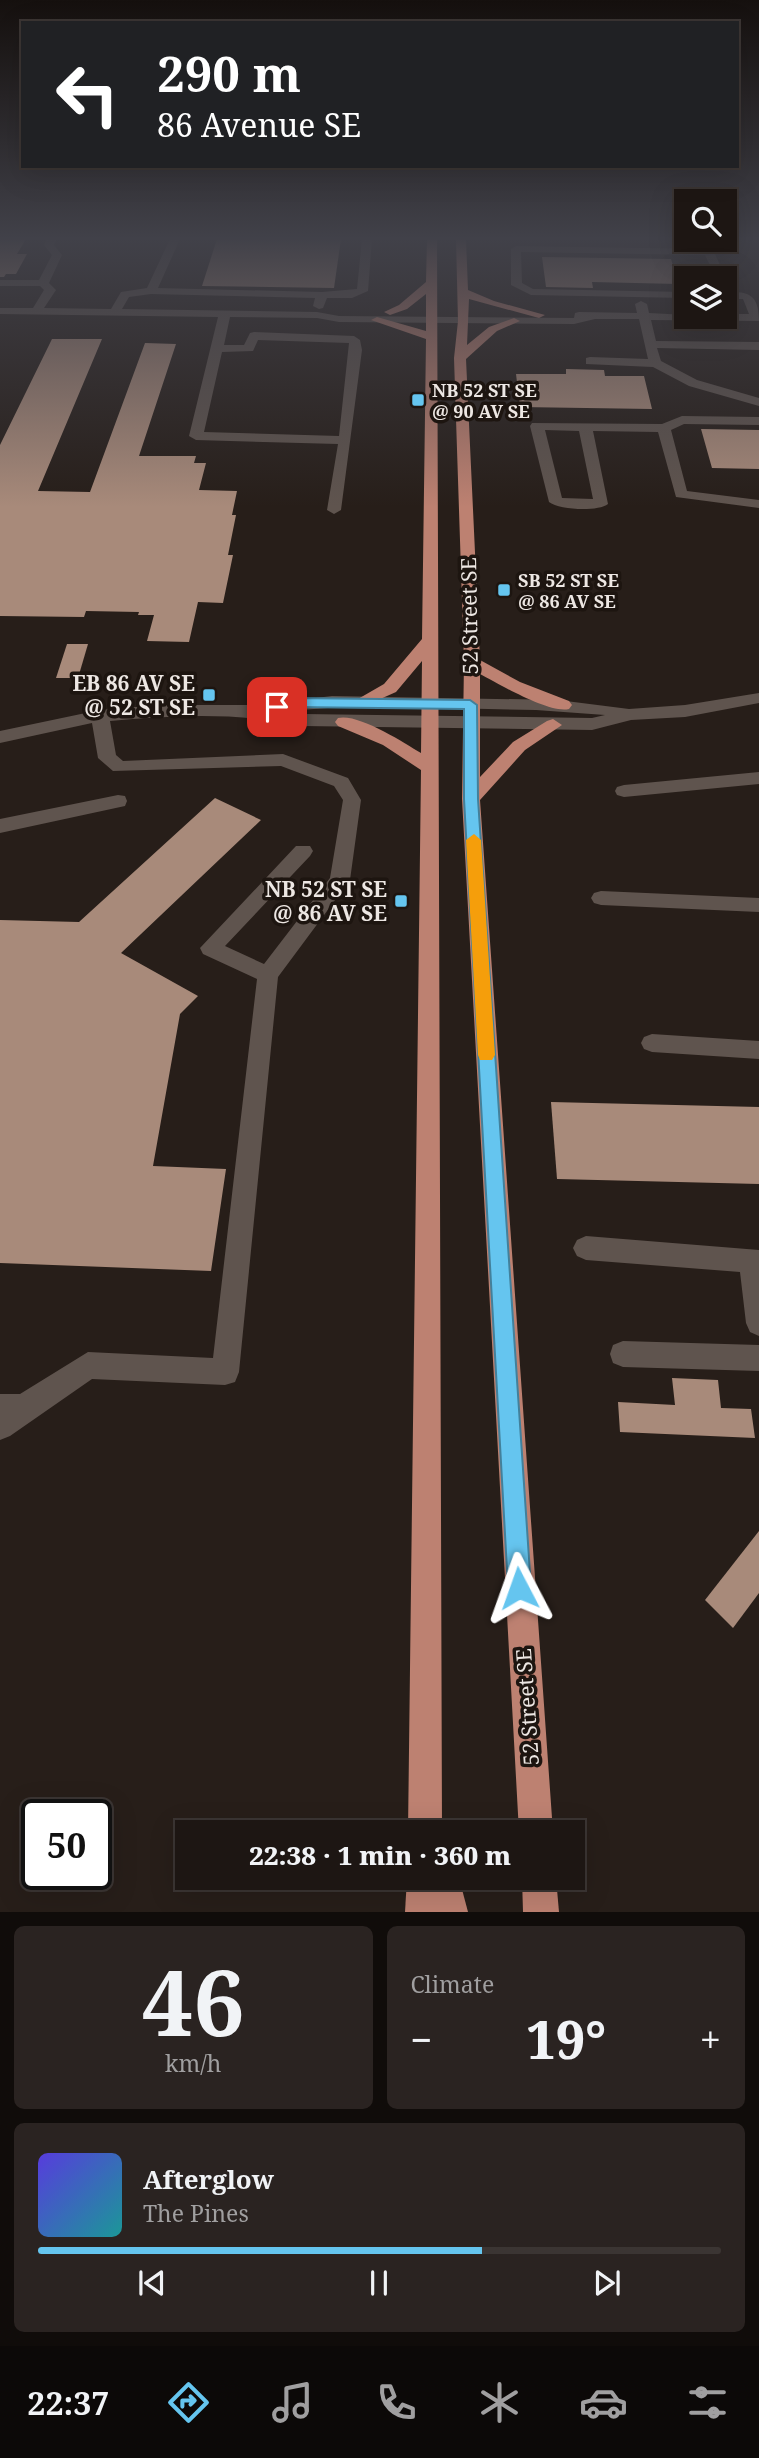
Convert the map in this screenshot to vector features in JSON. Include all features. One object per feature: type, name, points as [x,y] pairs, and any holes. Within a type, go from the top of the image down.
[{"type":"main road","points":[[409,328],[431,337]]},
{"type":"main road","name":"52 Street SE","points":[[425,1820],[432,638],[431,328]]},
{"type":"main road","name":"52 Street SE","points":[[463,328],[460,358],[472,662],[471,799],[535,1820]]},
{"type":"main road","points":[[460,358],[495,328]]},
{"type":"main road","points":[[360,703],[390,688],[432,638]]},
{"type":"main road","points":[[472,662],[514,686],[563,705]]},
{"type":"main road","points":[[344,722],[389,741],[430,768]]},
{"type":"main road","points":[[471,799],[519,746],[553,725]]},
{"type":"main road","points":[[426,1798],[431,1820]]},
{"type":"main road","points":[[423,1912],[424,1890]]},
{"type":"main road","points":[[445,1890],[450,1912]]},
{"type":"main road","points":[[540,1890],[541,1912]]},
{"type":"street","points":[[222,328],[196,436],[345,440]]},
{"type":"street","points":[[645,328],[654,363]]},
{"type":"street","points":[[217,349],[249,348],[254,337],[354,340],[356,350],[334,510]]},
{"type":"street","points":[[650,344],[759,346]]},
{"type":"street","points":[[590,361],[654,363],[693,383],[759,402]]},
{"type":"street","points":[[585,426],[601,503],[556,502],[537,426],[585,426],[664,428],[682,420],[759,421]]},
{"type":"street","points":[[664,428],[681,494],[759,504]]},
{"type":"street","points":[[261,711],[293,702],[563,705],[631,713],[685,711],[759,698]]},
{"type":"street","points":[[0,737],[100,716],[159,711],[261,711],[302,720],[344,722],[553,725],[592,724],[631,713]]},
{"type":"street","points":[[0,1426],[12,1408],[88,1364],[225,1372],[268,975],[341,880],[352,800],[341,782],[283,760],[119,767],[107,758],[100,716]]},
{"type":"street","points":[[624,791],[759,778]]},
{"type":"street","points":[[0,826],[118,801]]},
{"type":"street","points":[[268,975],[210,948],[303,851]]},
{"type":"street","points":[[601,898],[759,905]]},
{"type":"street","points":[[652,1043],[759,1050]]},
{"type":"street","points":[[586,1248],[755,1262],[759,1323]]},
{"type":"street","points":[[623,1354],[759,1358]]},
{"type":"building","points":[[52,339],[102,339],[38,491],[90,492],[145,343],[176,344],[139,456],[196,456],[194,463],[206,463],[199,490],[237,491],[232,515],[236,515],[228,555],[233,555],[223,603],[198,602],[189,642],[147,641],[154,615],[138,615],[139,612],[86,611],[84,617],[0,616],[0,445]]},
{"type":"building","points":[[566,369],[604,370],[605,376],[644,376],[652,409],[520,407],[516,374],[566,374]]},
{"type":"building","points":[[701,429],[759,430],[759,469],[712,468]]},
{"type":"building","points":[[67,644],[88,644],[78,678],[56,678]]},
{"type":"building","points":[[215,798],[261,820],[121,953],[198,996],[180,1014],[153,1166],[226,1169],[211,1271],[0,1263],[0,920],[79,922]]},
{"type":"building","points":[[551,1102],[759,1107],[759,1184],[557,1179]]},
{"type":"building","points":[[672,1378],[718,1380],[721,1408],[751,1409],[755,1438],[620,1432],[618,1402],[675,1405]]},
{"type":"building","points":[[759,1531],[759,1593],[733,1628],[705,1600]]},
{"type":"slow traffic","points":[[474,840],[486,1055]]},
{"type":"place","name":"NB 52 ST SE @ 90 AV SE","points":[[418,400]]},
{"type":"place","name":"SB 52 ST SE @ 86 AV SE","points":[[504,590]]},
{"type":"place","name":"EB 86 AV SE @ 52 ST SE","points":[[209,695]]},
{"type":"place","name":"NB 52 ST SE @ 86 AV SE","points":[[401,901]]},
{"type":"route","points":[[277,707],[293,702],[470,705],[471,799],[519,1588]]}]
